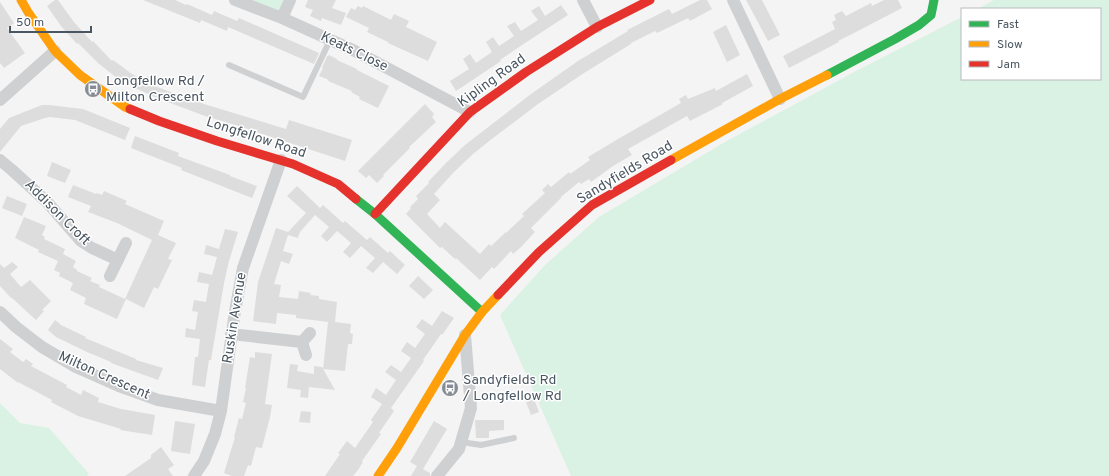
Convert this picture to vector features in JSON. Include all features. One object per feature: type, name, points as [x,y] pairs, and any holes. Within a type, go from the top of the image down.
[{"type":"street","name":"Longfellow Road","points":[[21,0],[55,51],[80,75],[124,107],[217,141],[281,160],[338,184],[375,214],[482,312]]},
{"type":"street","name":"Keats Close","points":[[235,0],[282,18],[355,50],[470,112]]},
{"type":"street","points":[[282,18],[290,0]]},
{"type":"street","points":[[583,0],[597,27]]},
{"type":"street","name":"Kipling Road","points":[[375,214],[470,112],[526,72],[597,27],[650,0]]},
{"type":"street","points":[[733,0],[780,99]]},
{"type":"street","name":"Sandyfields Road","points":[[378,476],[397,448],[465,336],[482,312],[539,252],[592,206],[780,99],[919,25],[931,15],[934,0]]},
{"type":"street","points":[[0,100],[55,51]]},
{"type":"street","name":"Addison Croft","points":[[0,160],[47,202],[81,241],[92,248],[118,260]]},
{"type":"street","name":"Ruskin Avenue","points":[[194,476],[204,461],[216,434],[221,411],[231,334],[243,268],[281,160]]},
{"type":"street","points":[[110,276],[126,243]]},
{"type":"street","name":"Milton Crescent","points":[[0,312],[16,327],[42,347],[76,367],[119,386],[158,400],[221,411]]},
{"type":"street","points":[[231,334],[306,337],[306,355]]},
{"type":"street","points":[[437,476],[459,449],[471,408],[465,336]]},
{"type":"lane","points":[[229,65],[303,96],[330,40]]},
{"type":"lane","points":[[461,442],[481,445],[514,438]]},
{"type":"green space","points":[[244,0],[283,0],[279,11]]},
{"type":"green space","points":[[994,0],[1109,0],[1109,476],[571,476],[500,315],[545,265],[599,217],[725,142],[856,71],[961,18],[961,80],[1101,80],[1101,8],[979,8]]},
{"type":"green space","points":[[0,403],[20,423],[49,428],[89,474],[87,476],[0,476]]},
{"type":"building","points":[[55,0],[58,0],[74,22],[92,42],[93,41],[112,61],[113,60],[132,74],[145,80],[147,76],[154,79],[152,85],[184,97],[185,96],[204,104],[286,129],[289,120],[352,140],[345,161],[205,116],[157,98],[122,82],[98,63],[78,43],[77,44],[61,26],[47,6]]},
{"type":"building","points":[[143,0],[175,0],[212,15],[214,11],[237,21],[239,18],[319,53],[314,64],[228,27],[227,31],[201,20],[200,23]]},
{"type":"building","points":[[308,0],[336,0],[332,8],[346,13],[341,25],[322,18],[321,21],[310,16],[313,10],[305,7]]},
{"type":"building","points":[[700,0],[707,0],[712,9],[690,21],[688,18],[657,33],[655,31],[631,43],[538,104],[493,138],[473,154],[434,194],[440,200],[427,214],[440,228],[445,222],[480,254],[489,244],[491,246],[524,216],[522,214],[545,193],[542,190],[548,184],[551,187],[569,172],[570,174],[590,160],[588,157],[681,103],[679,99],[686,95],[688,99],[715,88],[716,91],[747,74],[753,86],[690,121],[687,116],[628,149],[632,155],[613,166],[591,182],[589,179],[581,184],[579,182],[561,197],[531,228],[535,232],[520,248],[513,254],[511,251],[494,269],[492,267],[480,280],[456,258],[455,259],[442,247],[440,248],[406,214],[411,208],[410,207],[418,199],[416,196],[445,164],[465,145],[531,94],[578,61],[628,31],[627,30],[669,9],[672,14]]},
{"type":"building","points":[[746,0],[762,0],[780,35],[768,41]]},
{"type":"building","points":[[884,0],[898,0],[902,8],[789,68],[783,56],[835,29],[832,22],[836,20],[834,15],[842,11],[846,16],[871,3],[872,6]]},
{"type":"building","points":[[0,2],[14,23],[7,28],[25,53],[4,68],[0,63]]},
{"type":"building","points":[[561,5],[568,15],[456,91],[450,81],[469,69],[463,59],[470,54],[476,63],[492,52],[486,42],[493,37],[499,46],[514,36],[507,26],[515,22],[521,31],[538,20],[531,11],[539,6],[545,16]]},
{"type":"building","points":[[358,6],[362,8],[363,6],[391,20],[394,14],[409,21],[406,27],[437,42],[428,61],[367,32],[369,28],[346,17],[351,8],[355,10]]},
{"type":"building","points":[[726,25],[740,55],[727,62],[713,32]]},
{"type":"building","points":[[329,55],[389,86],[378,108],[359,99],[360,97],[351,92],[352,91],[319,76],[327,56]]},
{"type":"building","points":[[425,104],[434,114],[432,117],[436,122],[409,147],[410,148],[377,183],[369,175],[366,178],[358,171]]},
{"type":"building","points":[[42,105],[83,109],[130,128],[125,140],[75,120],[50,117],[21,126],[0,152],[0,129],[9,118]]},
{"type":"building","points":[[135,136],[179,153],[178,156],[257,186],[252,198],[181,170],[182,168],[131,148]]},
{"type":"building","points":[[52,162],[71,170],[65,183],[47,176]]},
{"type":"building","points":[[73,185],[96,194],[102,195],[104,191],[127,201],[125,204],[164,221],[158,235],[176,243],[168,259],[172,260],[158,289],[154,287],[144,308],[126,299],[117,319],[84,304],[86,298],[70,290],[73,283],[59,276],[60,273],[54,270],[58,261],[38,252],[39,250],[15,238],[24,217],[46,226],[42,235],[45,237],[44,239],[65,249],[63,254],[76,261],[73,267],[77,271],[92,278],[90,281],[100,285],[99,287],[125,299],[152,240],[117,223],[88,212],[91,206],[68,197]]},
{"type":"building","points":[[297,186],[320,208],[323,205],[343,223],[345,221],[367,240],[370,237],[388,253],[390,251],[405,265],[397,274],[383,262],[373,273],[366,268],[375,258],[361,246],[350,258],[343,252],[351,243],[337,231],[327,242],[321,236],[329,227],[315,215],[300,232],[298,238],[288,235],[283,251],[293,254],[289,264],[281,261],[274,284],[281,285],[279,297],[298,299],[299,291],[311,293],[310,295],[319,296],[319,299],[337,302],[335,322],[351,324],[350,333],[353,334],[352,344],[348,344],[345,371],[323,369],[328,322],[296,318],[296,315],[277,313],[276,324],[253,321],[258,282],[276,228],[288,232],[306,213],[287,196]]},
{"type":"building","points":[[7,196],[27,204],[22,216],[2,208]]},
{"type":"building","points":[[225,229],[238,232],[224,283],[211,360],[209,360],[205,387],[192,385],[195,357],[198,357],[200,339],[185,337],[186,328],[195,330],[198,312],[192,311],[194,300],[206,302],[209,284],[197,282],[199,272],[212,275],[217,257],[204,254],[206,245],[219,249]]},
{"type":"building","points":[[12,262],[18,267],[10,274],[21,287],[30,280],[51,301],[42,310],[44,311],[36,320],[0,286],[0,264],[4,268]]},
{"type":"building","points":[[418,276],[433,290],[424,299],[409,286]]},
{"type":"building","points":[[442,311],[454,318],[442,335],[441,334],[391,408],[394,411],[379,433],[381,434],[362,461],[363,462],[358,470],[353,476],[325,476],[340,454],[338,453],[347,441],[355,448],[373,422],[371,420],[382,404],[371,397],[376,388],[386,395],[396,380],[385,372],[391,365],[401,372],[411,358],[401,351],[407,342],[415,348],[425,334],[416,327],[422,319],[432,326]]},
{"type":"building","points":[[55,320],[61,325],[86,337],[85,338],[136,360],[163,368],[158,380],[111,363],[56,337],[48,330]]},
{"type":"building","points":[[0,339],[13,349],[10,352],[23,362],[26,359],[33,364],[31,366],[67,385],[66,387],[81,395],[83,390],[99,398],[98,402],[121,409],[155,415],[152,435],[120,430],[121,429],[78,416],[51,402],[52,400],[18,383],[0,369]]},
{"type":"building","points":[[255,352],[272,354],[265,404],[272,405],[270,417],[262,448],[256,447],[251,466],[248,465],[244,476],[232,476],[224,473],[239,418],[242,419],[246,403],[243,402],[250,357],[255,358]]},
{"type":"building","points":[[290,364],[298,365],[297,371],[314,374],[314,366],[322,367],[335,390],[309,387],[308,398],[300,397],[301,390],[287,388]]},
{"type":"building","points":[[534,399],[539,412],[531,415],[526,402]]},
{"type":"building","points":[[301,411],[311,412],[310,423],[299,422]]},
{"type":"building","points":[[475,420],[504,420],[504,430],[489,431],[489,438],[476,438]]},
{"type":"building","points":[[175,421],[195,424],[190,454],[171,451]]},
{"type":"building","points":[[434,421],[447,429],[423,469],[430,473],[430,476],[411,476],[417,466],[410,462]]},
{"type":"building","points":[[161,447],[174,465],[168,469],[173,476],[125,476],[151,458],[151,455]]},
{"type":"traffic: fast","points":[[827,75],[919,25],[931,15],[934,0]]},
{"type":"traffic: fast","points":[[356,199],[375,214],[482,312]]},
{"type":"traffic: slow","points":[[21,0],[55,51],[80,75],[130,109]]},
{"type":"traffic: slow","points":[[671,160],[780,99],[827,75]]},
{"type":"traffic: slow","points":[[378,476],[397,448],[465,335],[482,312],[498,295]]},
{"type":"traffic: jam","points":[[375,214],[470,112],[526,72],[597,27],[650,0]]},
{"type":"traffic: jam","points":[[130,109],[159,121],[217,141],[293,164],[338,184],[356,199]]},
{"type":"traffic: jam","points":[[498,295],[539,252],[592,205],[671,160]]},
{"type":"place","name":"Longfellow Rd / Milton Crescent","points":[[93,89]]},
{"type":"place","name":"Sandyfields Rd / Longfellow Rd","points":[[450,388]]}]
